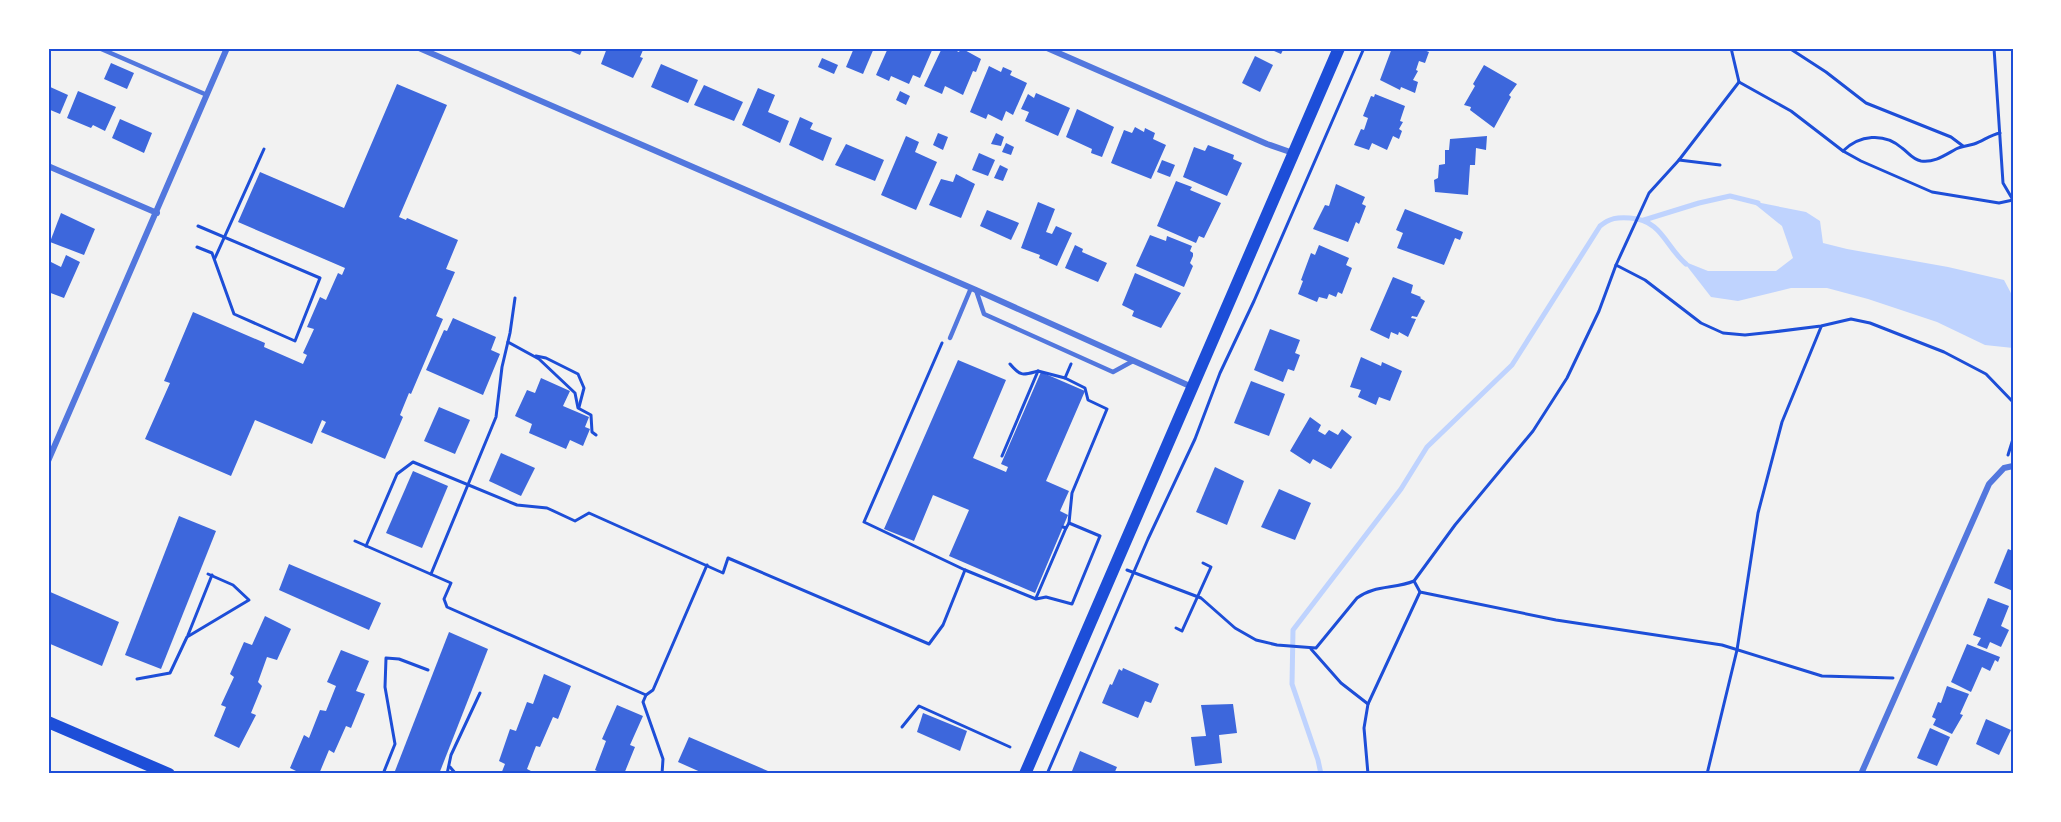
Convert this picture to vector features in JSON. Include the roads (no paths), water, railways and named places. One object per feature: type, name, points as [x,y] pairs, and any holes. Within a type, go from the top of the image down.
[{"type":"main road","points":[[1025,774],[1339,48]]},
{"type":"main road","points":[[48,722],[169,774]]},
{"type":"street","points":[[48,461],[227,48]]},
{"type":"street","points":[[418,48],[974,289],[1192,387]]},
{"type":"street","points":[[1047,48],[1267,144],[1293,153]]},
{"type":"street","points":[[48,166],[157,213]]},
{"type":"street","points":[[48,441],[55,444]]},
{"type":"street","points":[[1861,774],[1989,484],[2004,468],[2013,466]]},
{"type":"lane","points":[[99,48],[207,95]]},
{"type":"lane","points":[[948,336],[974,289]]},
{"type":"lane","points":[[974,289],[984,314],[1008,326],[1113,372],[1133,361]]},
{"type":"water","points":[[1751,201],[1806,212],[1820,221],[1823,243],[2004,280],[2013,297],[2013,348],[1985,345],[1937,322],[1827,288],[1791,288],[1738,301],[1711,297],[1683,261],[1708,271],[1776,271],[1793,258],[1782,226]]},
{"type":"waterway","points":[[1644,220],[1730,196],[1758,203]]},
{"type":"waterway","points":[[1321,774],[1292,684],[1293,630],[1401,489],[1427,447],[1512,365],[1600,226],[1610,220],[1621,218],[1641,220],[1656,229],[1686,264]]}]
